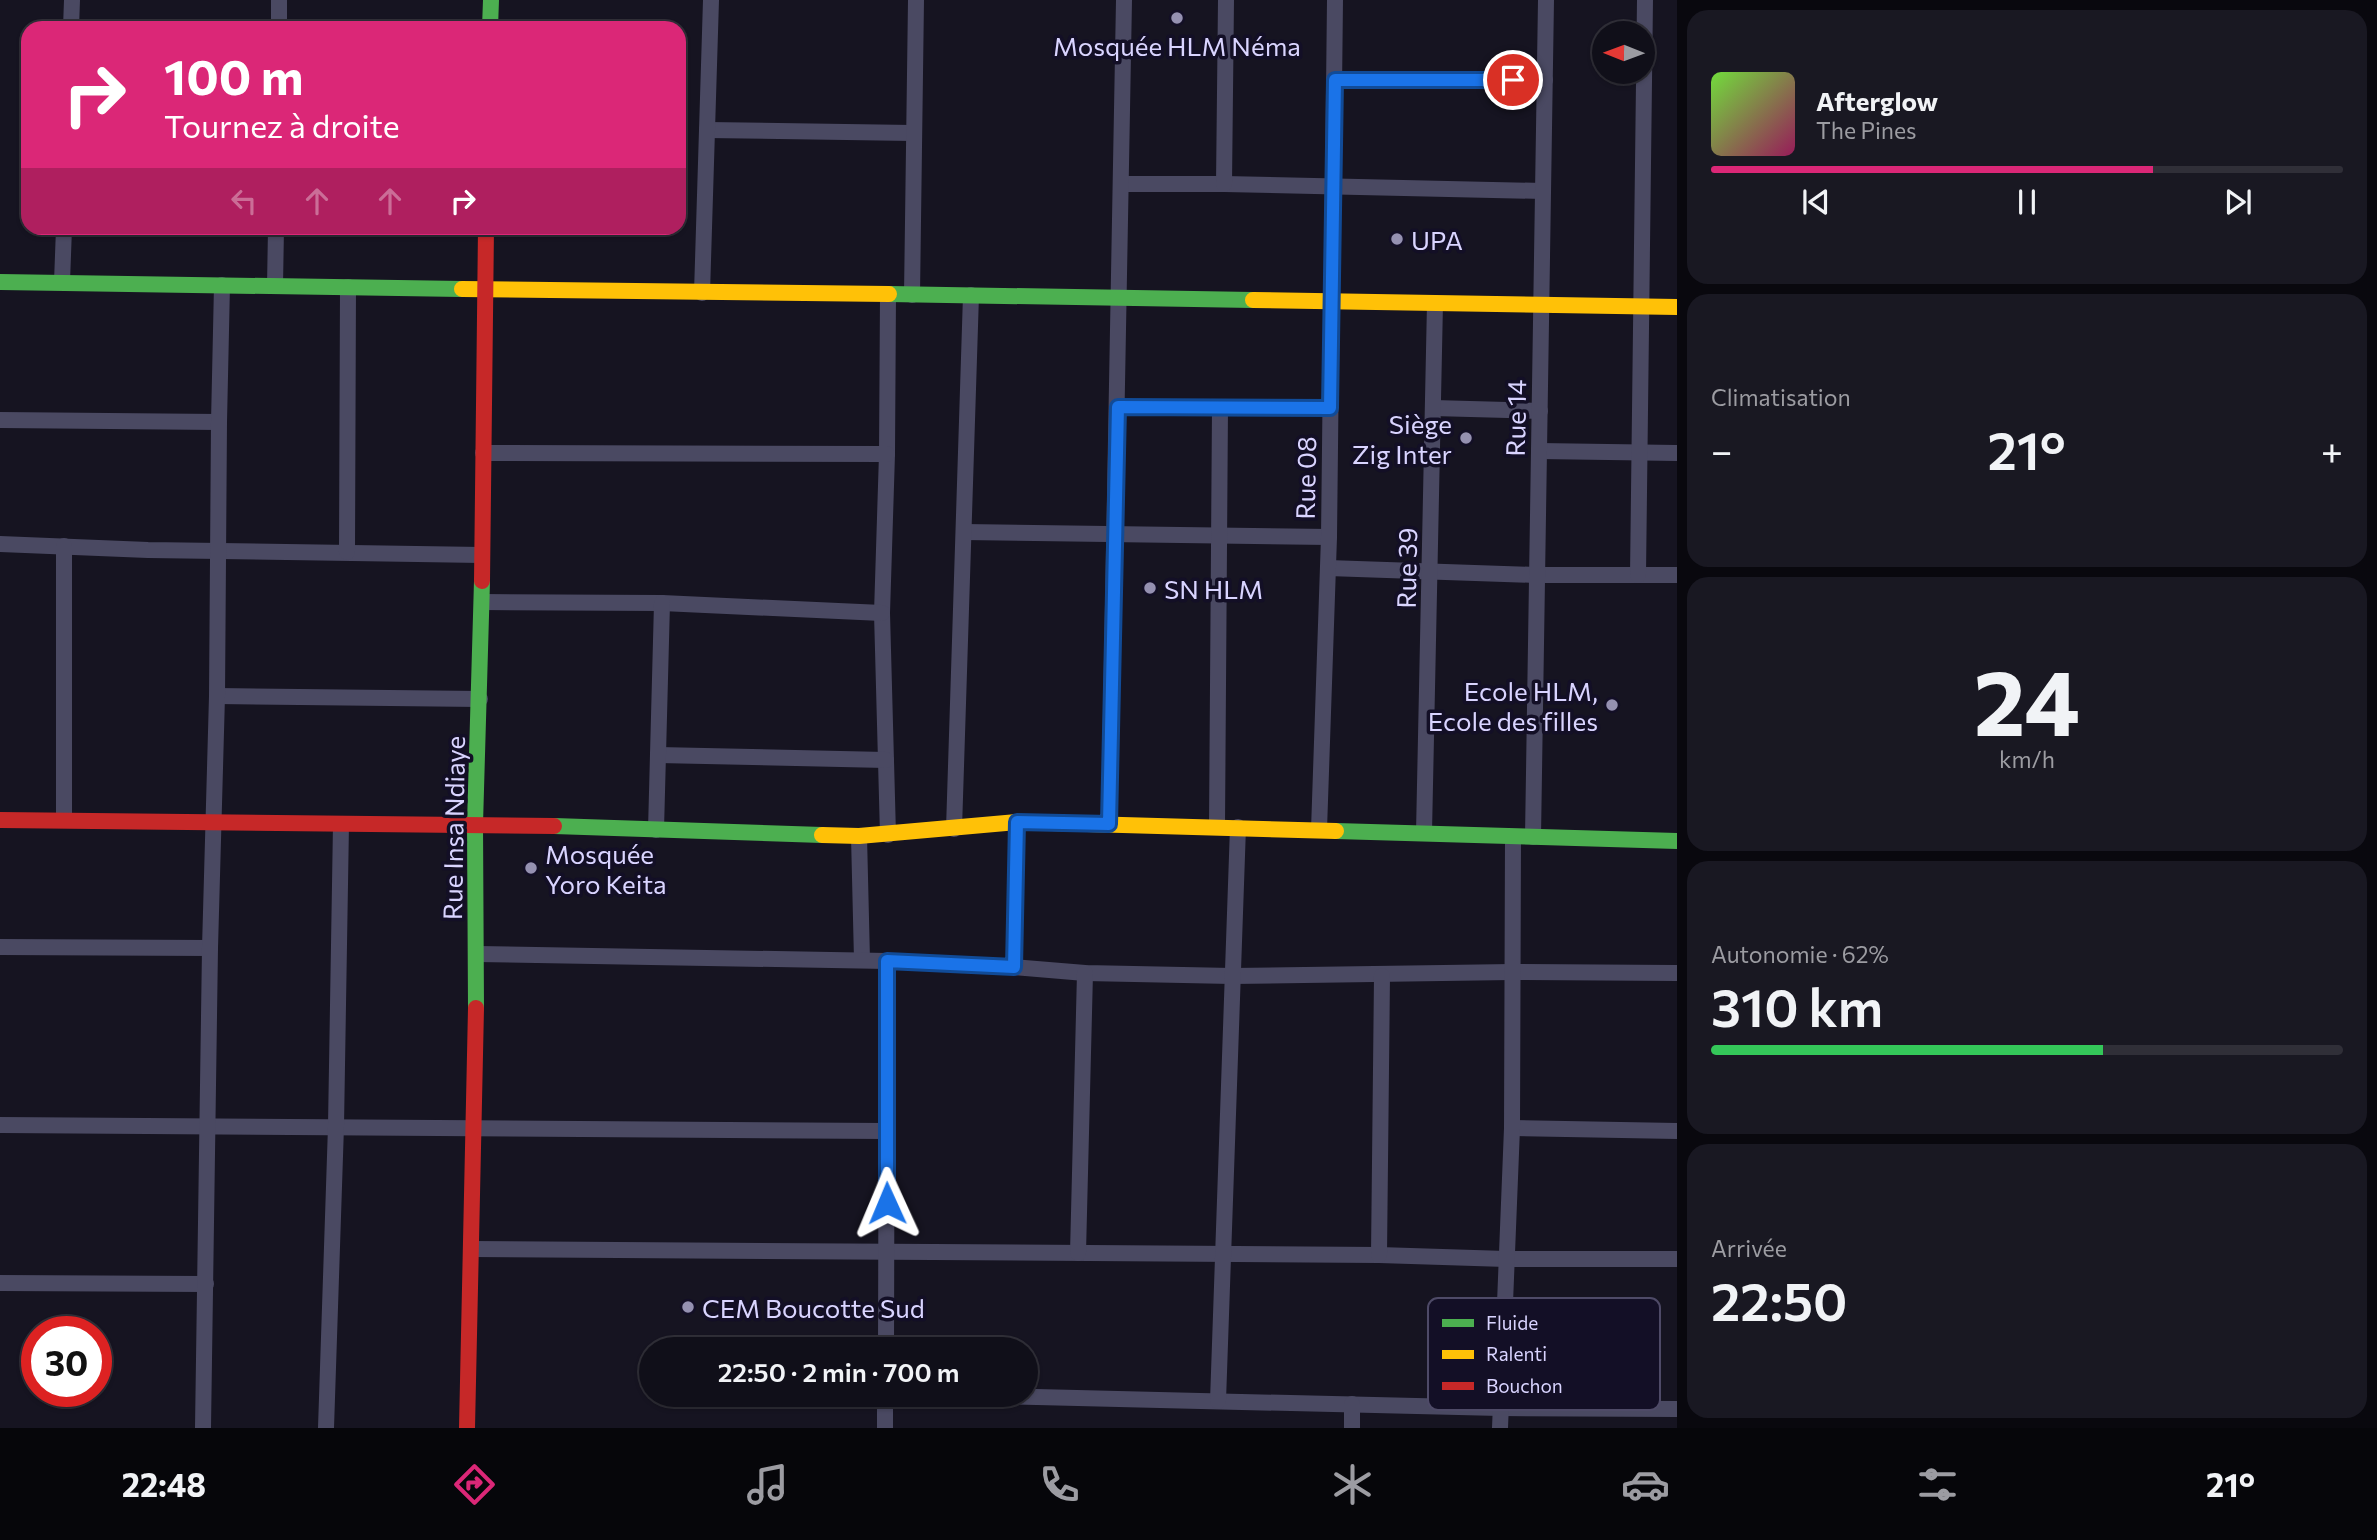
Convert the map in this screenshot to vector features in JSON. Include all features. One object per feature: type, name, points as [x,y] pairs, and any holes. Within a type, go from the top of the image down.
[{"type":"street","points":[[71,21],[72,0]]},
{"type":"street","points":[[279,0],[279,21]]},
{"type":"street","points":[[490,21],[491,0]]},
{"type":"street","points":[[702,293],[711,0]]},
{"type":"street","points":[[912,295],[916,0]]},
{"type":"street","points":[[1109,824],[1124,0]]},
{"type":"street","points":[[1224,184],[1226,0]]},
{"type":"street","name":"Rue 08","points":[[1320,831],[1329,537],[1335,0]]},
{"type":"street","name":"Rue 14","points":[[1533,837],[1546,0]]},
{"type":"street","points":[[1638,575],[1645,0]]},
{"type":"street","points":[[1335,80],[1545,80]]},
{"type":"street","points":[[707,130],[914,133]]},
{"type":"street","points":[[1122,184],[1544,191]]},
{"type":"street","points":[[62,282],[64,235]]},
{"type":"street","points":[[275,286],[276,235]]},
{"type":"street","name":"Rue Insa Ndiaye","points":[[467,1428],[477,954],[475,824],[482,602],[486,235]]},
{"type":"street","points":[[0,282],[1677,307]]},
{"type":"street","points":[[203,1428],[222,285]]},
{"type":"street","points":[[347,552],[348,287]]},
{"type":"street","points":[[888,295],[882,613],[888,835]]},
{"type":"street","points":[[954,829],[971,295]]},
{"type":"street","name":"Rue 39","points":[[1424,833],[1435,303]]},
{"type":"street","points":[[1118,407],[1330,408]]},
{"type":"street","points":[[1217,826],[1220,407]]},
{"type":"street","points":[[1433,408],[1540,411]]},
{"type":"street","points":[[0,420],[219,422]]},
{"type":"street","points":[[1539,451],[1677,453]]},
{"type":"street","points":[[483,453],[887,454]]},
{"type":"street","points":[[964,532],[1329,537]]},
{"type":"street","points":[[0,544],[218,552],[482,555]]},
{"type":"street","points":[[64,546],[64,820]]},
{"type":"street","points":[[1328,568],[1536,575],[1677,575]]},
{"type":"street","points":[[482,602],[663,603],[882,613]]},
{"type":"street","points":[[656,830],[663,603]]},
{"type":"street","points":[[217,696],[480,699]]},
{"type":"street","points":[[658,755],[886,760]]},
{"type":"street","points":[[0,820],[475,824],[859,836],[1017,822],[1677,841]]},
{"type":"street","points":[[1014,967],[1017,822]]},
{"type":"street","points":[[326,1428],[336,1126],[341,824]]},
{"type":"street","points":[[1218,1401],[1238,827]]},
{"type":"street","points":[[859,836],[862,960]]},
{"type":"street","points":[[1504,1298],[1512,1128],[1513,837]]},
{"type":"street","points":[[0,947],[210,948]]},
{"type":"street","points":[[477,954],[862,960],[1085,972],[1232,976],[1512,972],[1677,973]]},
{"type":"street","points":[[886,1337],[887,961]]},
{"type":"street","points":[[1078,1253],[1085,972]]},
{"type":"street","points":[[1379,1255],[1382,975]]},
{"type":"street","points":[[0,1125],[885,1131]]},
{"type":"street","points":[[1512,1128],[1677,1131]]},
{"type":"street","points":[[471,1249],[1677,1259]]},
{"type":"street","points":[[0,1283],[206,1284]]},
{"type":"street","points":[[1038,1397],[1428,1406]]},
{"type":"street","points":[[1352,1404],[1352,1428]]},
{"type":"street","points":[[885,1407],[885,1428]]},
{"type":"street","points":[[1500,1410],[1500,1428]]},
{"type":"traffic: fast","points":[[490,21],[491,0]]},
{"type":"traffic: fast","points":[[0,282],[462,289]]},
{"type":"traffic: fast","points":[[889,294],[1253,300]]},
{"type":"traffic: fast","points":[[476,1008],[475,824],[482,581]]},
{"type":"traffic: fast","points":[[554,826],[822,835]]},
{"type":"traffic: fast","points":[[1336,831],[1677,841]]},
{"type":"traffic: slow","points":[[462,289],[889,294]]},
{"type":"traffic: slow","points":[[1253,300],[1677,307]]},
{"type":"traffic: slow","points":[[822,835],[859,836],[1017,822],[1336,831]]},
{"type":"traffic: jam","points":[[482,581],[486,235]]},
{"type":"traffic: jam","points":[[0,820],[554,826]]},
{"type":"traffic: jam","points":[[467,1428],[476,1008]]},
{"type":"place","name":"Mosquée HLM Néma","points":[[1177,18]]},
{"type":"place","name":"UPA","points":[[1397,239]]},
{"type":"place","name":"Siège Zig Inter","points":[[1466,438]]},
{"type":"place","name":"SN HLM","points":[[1150,588]]},
{"type":"place","name":"Ecole HLM, Ecole des filles","points":[[1612,705]]},
{"type":"place","name":"Mosquée Yoro Keita","points":[[531,868]]},
{"type":"place","name":"CEM Boucotte Sud","points":[[688,1307]]},
{"type":"route","points":[[887,1203],[887,961],[1014,967],[1017,822],[1109,824],[1118,407],[1330,408],[1335,80],[1513,80]]}]
